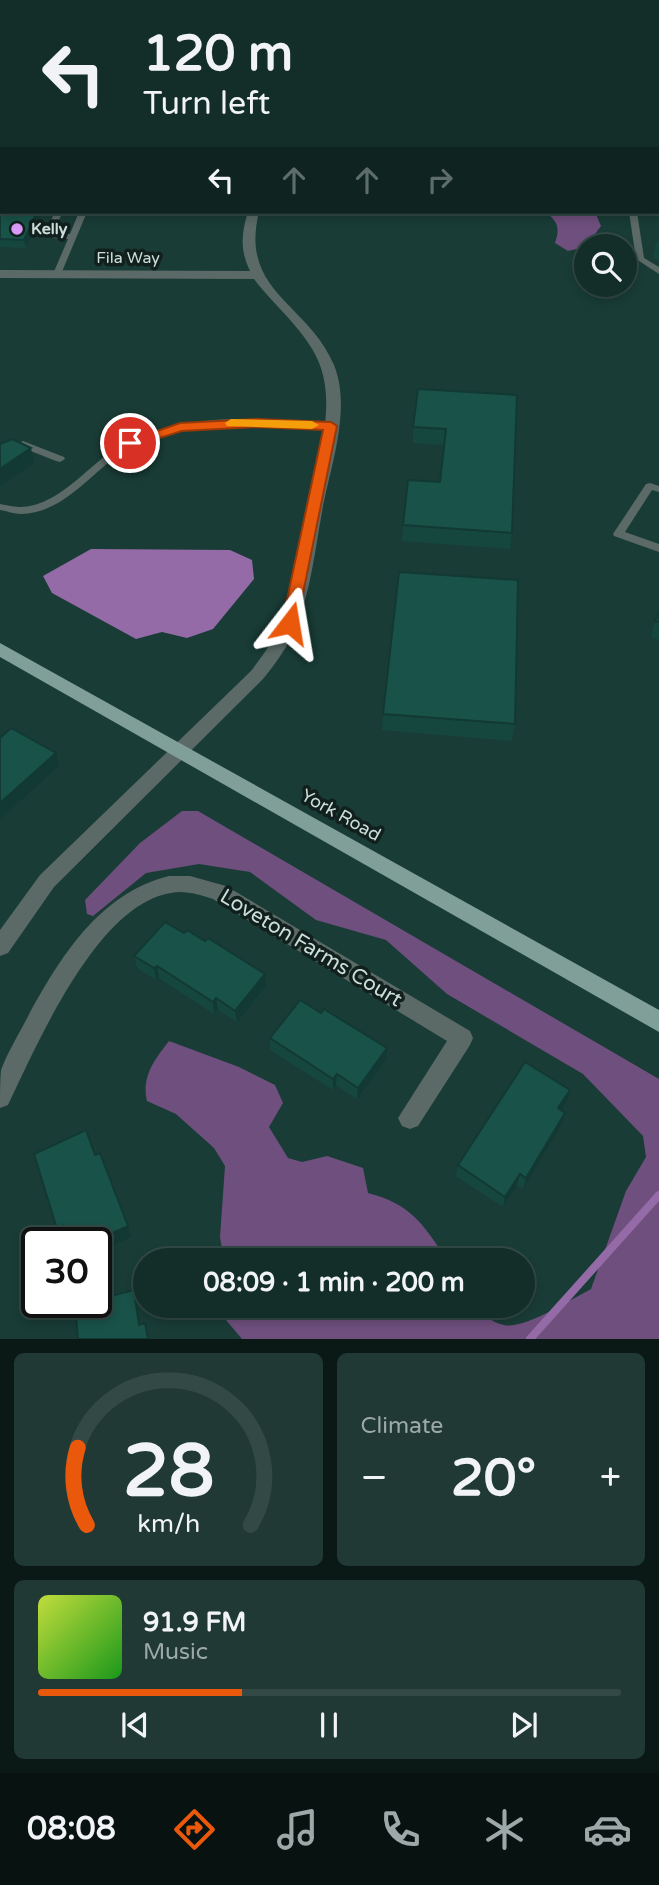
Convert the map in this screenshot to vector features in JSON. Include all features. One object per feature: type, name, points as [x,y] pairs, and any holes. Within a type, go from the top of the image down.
[{"type":"main road","name":"York Road","points":[[0,649],[659,1022]]},
{"type":"street","points":[[3,935],[47,881],[257,675],[277,648],[290,623],[331,426],[333,403],[326,364],[303,328],[256,275],[247,244],[247,230],[252,214]]},
{"type":"street","name":"Fila Way","points":[[0,274],[256,275]]},
{"type":"street","name":"Loveton Farms Court","points":[[0,1097],[36,1024],[72,965],[103,924],[134,898],[164,885],[194,885],[219,892],[463,1038],[410,1118]]},
{"type":"lane","points":[[58,214],[49,232],[56,236],[72,236]]},
{"type":"lane","points":[[57,274],[82,214]]},
{"type":"lane","points":[[633,214],[640,258],[645,264],[659,271]]},
{"type":"lane","points":[[0,507],[12,511],[28,511],[46,507],[130,443],[180,427],[218,424],[331,426]]},
{"type":"lane","points":[[0,455],[23,444],[60,459]]},
{"type":"lane","points":[[659,489],[650,486],[618,534],[659,548]]},
{"type":"shaded area","points":[[548,214],[596,214],[601,226],[595,234],[574,234],[574,250],[568,251],[555,243],[557,226]]},
{"type":"shaded area","points":[[91,549],[230,550],[252,560],[254,579],[213,629],[187,638],[162,632],[136,639],[52,593],[43,576]]},
{"type":"shaded area","points":[[182,811],[198,811],[659,1079],[659,1339],[242,1339],[226,1318],[489,1318],[504,1325],[512,1325],[523,1323],[560,1306],[591,1289],[626,1191],[646,1157],[643,1136],[583,1074],[447,994],[386,940],[316,920],[250,872],[199,864],[146,873],[93,916],[87,914],[85,900],[140,843]]},
{"type":"shaded area","points":[[169,1041],[239,1067],[275,1085],[283,1103],[269,1127],[288,1158],[302,1162],[327,1156],[363,1168],[368,1193],[406,1210],[423,1226],[439,1248],[222,1248],[220,1237],[225,1166],[214,1148],[176,1114],[147,1101],[146,1084],[154,1062]]},
{"type":"building","name":"Kelly","points":[[0,214],[36,214],[24,240],[0,239]]},
{"type":"building","points":[[418,389],[517,395],[512,533],[403,525],[408,480],[440,482],[446,429],[413,427]]},
{"type":"building","points":[[12,439],[31,448],[0,469],[0,444]]},
{"type":"building","points":[[399,572],[518,580],[515,724],[383,714]]},
{"type":"building","points":[[11,728],[56,753],[0,803],[0,738]]},
{"type":"building","points":[[165,922],[184,933],[187,930],[205,941],[208,938],[265,974],[235,1011],[216,998],[213,1002],[157,966],[154,968],[134,956]]},
{"type":"building","points":[[300,1000],[321,1013],[324,1009],[387,1048],[358,1088],[337,1074],[333,1079],[270,1038]]},
{"type":"building","points":[[525,1062],[570,1090],[558,1108],[565,1113],[526,1178],[520,1174],[505,1197],[458,1165]]},
{"type":"building","points":[[86,1130],[95,1155],[100,1153],[128,1226],[112,1233],[112,1227],[56,1227],[34,1154]]},
{"type":"building","points":[[133,1290],[133,1318],[138,1318],[139,1325],[145,1323],[148,1339],[78,1339],[76,1318],[112,1318],[112,1296]]},
{"type":"waterway","points":[[530,1339],[659,1195]]},
{"type":"slow traffic","points":[[231,423],[312,425]]},
{"type":"place","name":"Kelly","points":[[17,229]]},
{"type":"route","points":[[130,443],[180,427],[257,423],[331,426],[290,623]]}]
